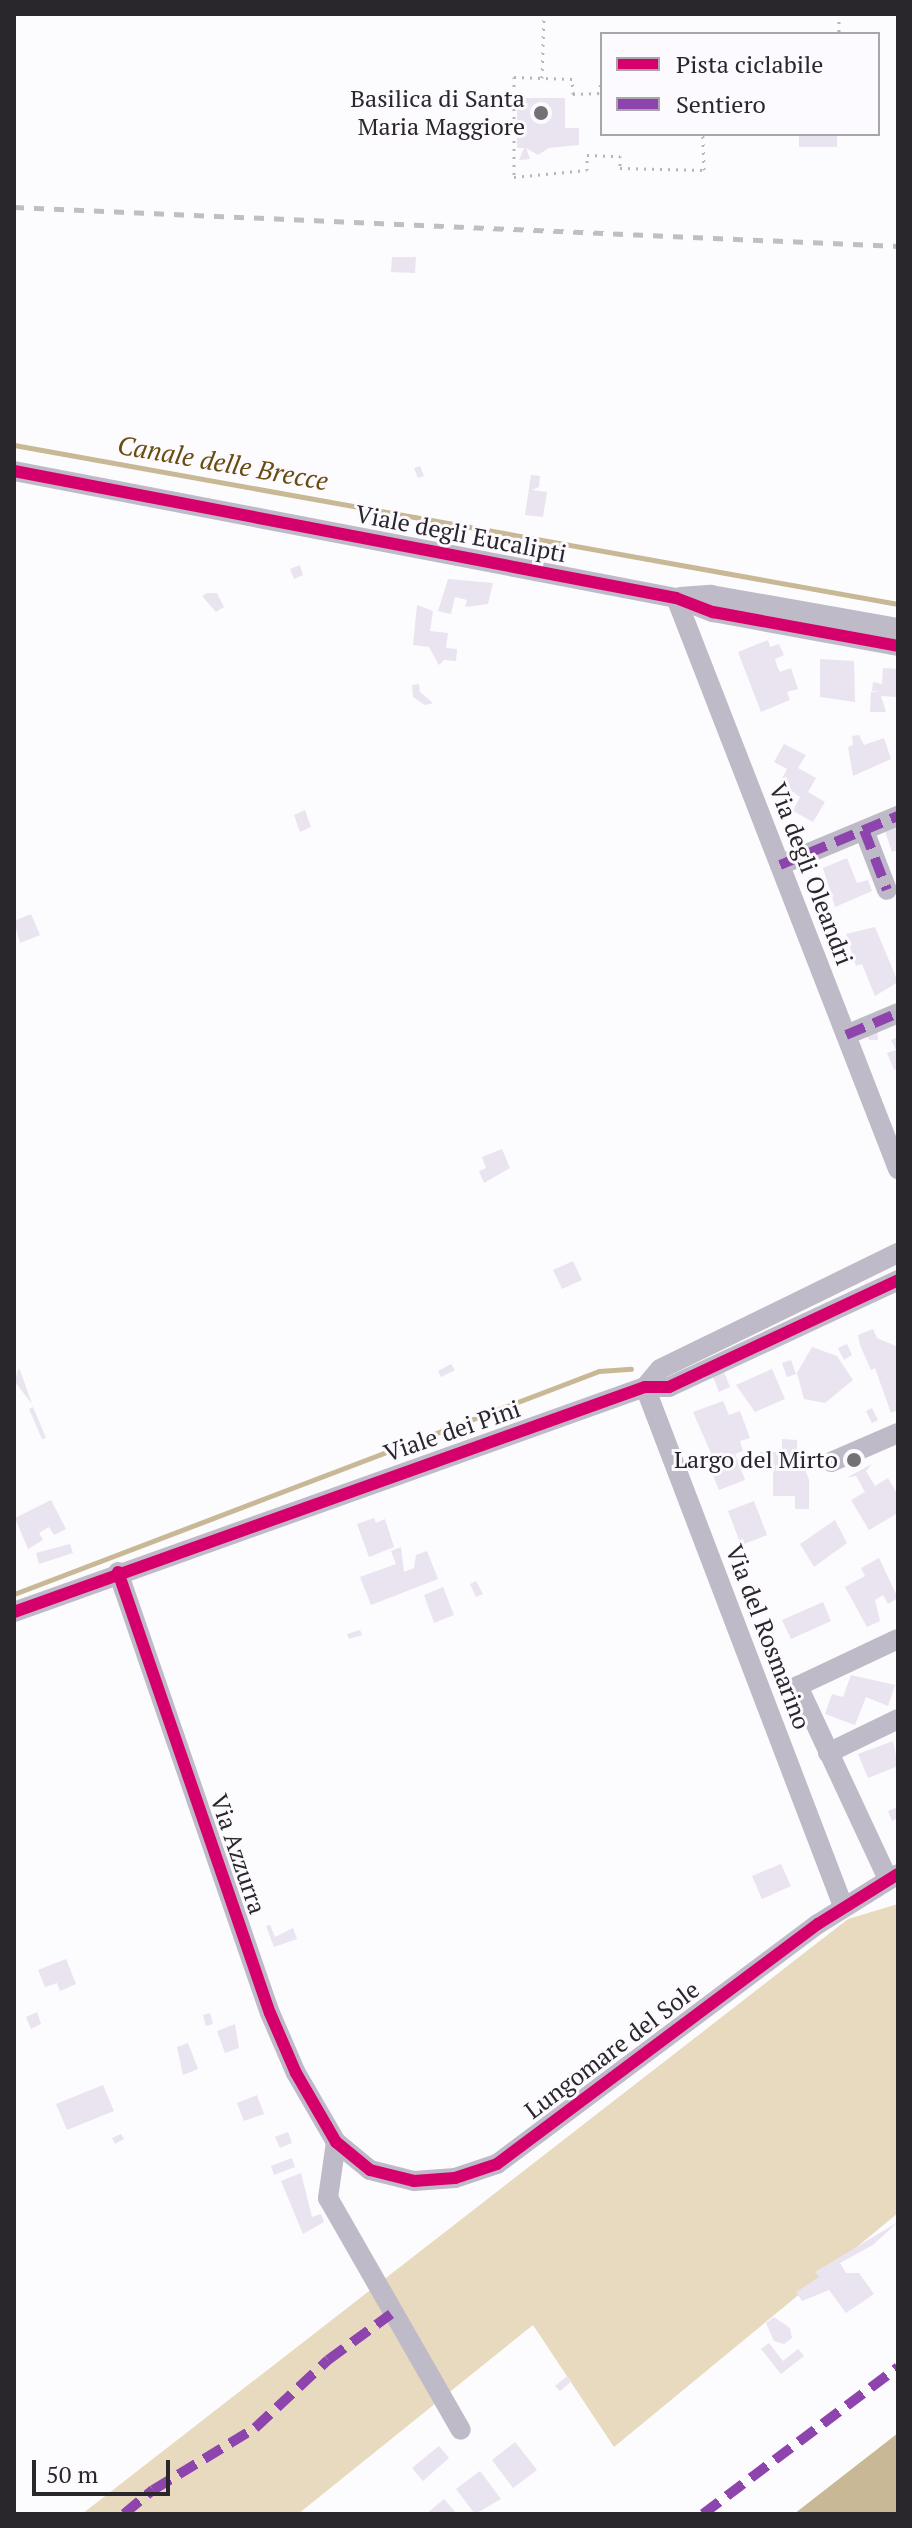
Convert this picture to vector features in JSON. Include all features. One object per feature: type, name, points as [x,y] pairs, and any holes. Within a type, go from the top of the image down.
[{"type":"street","name":"Viale degli Eucalipti","points":[[14,471],[676,598],[713,612],[898,646]]},
{"type":"street","name":"Viale degli Eucalipti","points":[[676,598],[711,595],[898,628]]},
{"type":"street","name":"Via degli Oleandri","points":[[676,598],[898,1169]]},
{"type":"street","points":[[780,865],[898,816]]},
{"type":"street","points":[[864,830],[887,890]]},
{"type":"street","points":[[846,1035],[898,1013]]},
{"type":"street","name":"Viale dei Pini","points":[[645,1387],[660,1369],[896,1257]]},
{"type":"street","name":"Viale dei Pini","points":[[14,1612],[118,1572],[645,1387],[669,1387],[898,1280]]},
{"type":"street","name":"Via del Rosmarino","points":[[645,1387],[843,1906]]},
{"type":"street","points":[[831,1462],[898,1433]]},
{"type":"street","name":"Via Azzurra","points":[[118,1572],[270,2013],[296,2073],[336,2142]]},
{"type":"street","name":"Via del Rosmarino","points":[[893,1876],[828,1753],[798,1686],[898,1639]]},
{"type":"street","points":[[828,1753],[898,1719]]},
{"type":"street","name":"Lungomare del Sole","points":[[336,2142],[370,2170],[414,2181],[455,2178],[497,2164],[843,1906],[893,1876]]},
{"type":"street","points":[[336,2142],[328,2198],[461,2430]]},
{"type":"path","points":[[542,78],[545,14]]},
{"type":"path","points":[[600,88],[599,93],[573,94],[572,79],[514,77],[514,177],[587,170],[587,155],[620,156],[620,168],[704,170],[703,136]]},
{"type":"shaded area","points":[[898,1904],[898,2213],[614,2447],[533,2325],[298,2514],[82,2514],[848,1919]]},
{"type":"shaded area","points":[[898,2433],[898,2514],[794,2514]]},
{"type":"building","name":"Basilica di Santa Maria Maggiore","points":[[517,98],[565,98],[565,128],[579,128],[579,145],[549,148],[538,155],[526,148],[530,159],[519,160],[524,148],[517,148]]},
{"type":"building","points":[[799,136],[837,136],[837,147],[799,147]]},
{"type":"building","points":[[392,257],[416,257],[415,273],[391,272]]},
{"type":"building","points":[[420,466],[424,476],[418,478],[414,468]]},
{"type":"building","points":[[531,475],[540,476],[539,487],[532,490],[547,492],[543,517],[525,515]]},
{"type":"building","points":[[300,565],[303,575],[294,579],[290,569]]},
{"type":"building","points":[[448,579],[493,583],[488,604],[465,607],[467,600],[455,597],[451,614],[438,611]]},
{"type":"building","points":[[217,593],[224,607],[216,612],[202,596]]},
{"type":"building","points":[[417,605],[433,611],[430,631],[448,633],[446,648],[457,649],[456,661],[444,660],[439,665],[429,647],[413,645]]},
{"type":"building","points":[[768,640],[770,647],[779,644],[784,655],[775,659],[777,666],[780,672],[791,668],[798,689],[787,692],[790,700],[761,712],[738,652]]},
{"type":"building","points":[[820,659],[854,661],[855,702],[820,697]]},
{"type":"building","points":[[883,668],[898,669],[898,697],[881,696],[886,712],[870,712],[871,692],[881,692],[872,691],[873,682],[882,684]]},
{"type":"building","points":[[419,684],[420,692],[433,703],[425,705],[413,697],[412,685]]},
{"type":"building","points":[[859,735],[864,745],[884,738],[891,759],[853,776],[848,747],[853,745],[852,736]]},
{"type":"building","points":[[784,744],[806,755],[798,768],[816,778],[808,792],[825,802],[813,822],[793,811],[800,797],[780,782],[787,769],[774,762]]},
{"type":"building","points":[[305,810],[311,827],[300,832],[294,815]]},
{"type":"building","points":[[898,826],[898,850],[892,852],[885,831]]},
{"type":"building","points":[[847,858],[857,883],[868,880],[872,891],[835,907],[823,868]]},
{"type":"building","points":[[31,914],[40,935],[20,943],[14,921]]},
{"type":"building","points":[[875,927],[898,982],[875,996],[862,964],[856,966],[846,934]]},
{"type":"building","points":[[877,1030],[878,1040],[869,1040],[867,1036]]},
{"type":"building","points":[[898,1037],[898,1068],[894,1070],[887,1053],[896,1050],[891,1040]]},
{"type":"building","points":[[502,1149],[510,1168],[484,1183],[479,1171],[486,1168],[482,1157]]},
{"type":"building","points":[[573,1261],[582,1280],[562,1289],[553,1270]]},
{"type":"building","points":[[873,1329],[877,1338],[898,1347],[898,1410],[891,1413],[875,1368],[871,1370],[860,1345],[858,1335]]},
{"type":"building","points":[[847,1344],[852,1355],[844,1360],[838,1348]]},
{"type":"building","points":[[812,1347],[837,1356],[853,1380],[825,1403],[804,1399],[797,1373]]},
{"type":"building","points":[[791,1360],[796,1374],[787,1377],[782,1363]]},
{"type":"building","points":[[451,1364],[455,1370],[441,1377],[438,1371]]},
{"type":"building","points":[[722,1367],[730,1387],[719,1392],[711,1372]]},
{"type":"building","points":[[772,1369],[785,1399],[755,1412],[736,1385]]},
{"type":"building","points":[[20,1370],[32,1404],[15,1382]]},
{"type":"building","points":[[723,1401],[729,1415],[740,1411],[750,1438],[740,1441],[743,1451],[735,1454],[745,1480],[719,1490],[707,1460],[713,1458],[693,1412]]},
{"type":"building","points":[[33,1407],[46,1438],[42,1439],[29,1409]]},
{"type":"building","points":[[872,1408],[878,1420],[872,1423],[866,1411]]},
{"type":"building","points":[[782,1439],[797,1440],[797,1467],[804,1467],[809,1480],[809,1509],[795,1509],[795,1496],[773,1496],[773,1470],[760,1470],[760,1452],[782,1452]]},
{"type":"building","points":[[872,1464],[866,1471],[875,1486],[888,1478],[898,1495],[898,1513],[869,1530],[851,1500],[865,1492],[856,1476],[846,1478]]},
{"type":"building","points":[[51,1500],[66,1529],[54,1535],[49,1527],[39,1533],[43,1540],[28,1549],[15,1518]]},
{"type":"building","points":[[754,1501],[767,1535],[741,1545],[728,1511]]},
{"type":"building","points":[[374,1518],[376,1523],[385,1519],[394,1547],[369,1557],[357,1524]]},
{"type":"building","points":[[835,1520],[847,1543],[814,1567],[800,1544]]},
{"type":"building","points":[[70,1544],[73,1553],[39,1564],[36,1553]]},
{"type":"building","points":[[401,1547],[404,1572],[414,1568],[416,1555],[427,1551],[438,1579],[371,1605],[360,1577],[396,1564],[391,1551]]},
{"type":"building","points":[[879,1558],[898,1598],[888,1604],[883,1595],[875,1600],[880,1621],[867,1627],[845,1587],[865,1576],[861,1568]]},
{"type":"building","points":[[476,1581],[483,1594],[476,1597],[470,1584]]},
{"type":"building","points":[[443,1587],[454,1615],[434,1623],[424,1595]]},
{"type":"building","points":[[823,1602],[831,1621],[791,1639],[782,1620]]},
{"type":"building","points":[[360,1630],[362,1635],[349,1639],[347,1634]]},
{"type":"building","points":[[851,1675],[895,1685],[888,1706],[866,1697],[855,1725],[825,1714],[832,1694],[843,1697]]},
{"type":"building","points":[[893,1741],[898,1766],[868,1778],[858,1754]]},
{"type":"building","points":[[898,1807],[898,1818],[892,1821],[888,1811]]},
{"type":"building","points":[[781,1864],[791,1886],[762,1899],[752,1876]]},
{"type":"building","points":[[270,1925],[275,1937],[293,1928],[297,1939],[274,1947],[266,1926]]},
{"type":"building","points":[[66,1959],[76,1984],[60,1991],[57,1983],[45,1987],[38,1970]]},
{"type":"building","points":[[37,2012],[41,2024],[31,2029],[26,2017]]},
{"type":"building","points":[[210,2013],[213,2024],[206,2026],[203,2015]]},
{"type":"building","points":[[235,2024],[239,2048],[225,2053],[217,2031]]},
{"type":"building","points":[[188,2043],[198,2069],[183,2075],[177,2047]]},
{"type":"building","points":[[103,2085],[114,2111],[67,2130],[56,2104]]},
{"type":"building","points":[[257,2095],[264,2114],[244,2121],[237,2103]]},
{"type":"building","points":[[288,2132],[292,2143],[280,2148],[275,2137]]},
{"type":"building","points":[[121,2134],[124,2139],[115,2144],[112,2138]]},
{"type":"building","points":[[292,2158],[295,2167],[274,2175],[271,2166]]},
{"type":"building","points":[[301,2173],[312,2217],[321,2214],[324,2222],[303,2234],[281,2181]]},
{"type":"building","points":[[898,2222],[873,2245],[840,2263],[846,2273],[859,2273],[874,2294],[846,2313],[829,2290],[802,2301],[796,2292],[819,2277],[815,2272]]},
{"type":"building","points":[[774,2317],[790,2328],[792,2338],[784,2344],[774,2341],[766,2323]]},
{"type":"building","points":[[769,2343],[783,2361],[798,2349],[804,2356],[781,2374],[761,2349]]},
{"type":"building","points":[[567,2376],[572,2381],[560,2391],[555,2386]]},
{"type":"building","points":[[515,2442],[537,2470],[513,2488],[492,2460]]},
{"type":"building","points":[[439,2446],[449,2458],[423,2481],[412,2468]]},
{"type":"building","points":[[480,2471],[501,2499],[475,2514],[456,2489]]},
{"type":"building","points":[[444,2499],[457,2514],[426,2514]]},
{"type":"waterway","name":"Canale delle Brecce","points":[[14,445],[898,604]]},
{"type":"waterway","points":[[14,1594],[599,1371],[631,1369]]},
{"type":"railway","points":[[14,207],[898,246]]},
{"type":"marked path","points":[[780,865],[898,816]]},
{"type":"marked path","points":[[864,830],[887,890]]},
{"type":"marked path","points":[[846,1035],[898,1013]]},
{"type":"marked path","points":[[124,2514],[153,2490],[255,2428],[328,2360],[391,2314]]},
{"type":"marked path","points":[[703,2514],[898,2367]]},
{"type":"cycle path","points":[[14,471],[676,598],[713,612],[898,646]]},
{"type":"cycle path","points":[[14,1612],[645,1387],[669,1387],[898,1280]]},
{"type":"cycle path","points":[[118,1572],[270,2013],[296,2073],[336,2142],[370,2170],[414,2181],[455,2178],[497,2164],[818,1924],[898,1874]]},
{"type":"place","name":"Basilica di Santa Maria Maggiore","points":[[541,113]]},
{"type":"place","name":"Largo del Mirto","points":[[854,1460]]}]
